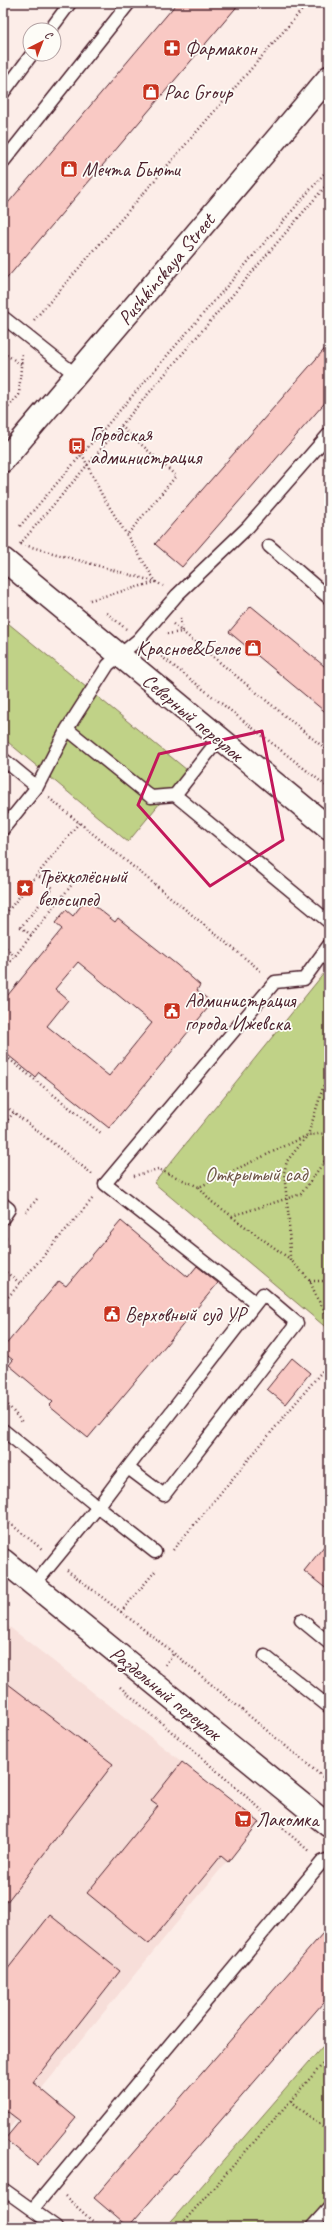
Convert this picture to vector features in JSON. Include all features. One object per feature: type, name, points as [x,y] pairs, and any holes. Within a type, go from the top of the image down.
[{"type":"street","name":"Pushkinskaya Street","points":[[3,461],[329,77]]},
{"type":"street","name":"Северный переулок","points":[[3,559],[219,739],[329,828]]},
{"type":"street","name":"Раздельный переулок","points":[[3,1560],[329,1826]]},
{"type":"lane","points":[[56,22],[70,3]]},
{"type":"lane","points":[[3,162],[129,3]]},
{"type":"lane","points":[[3,93],[26,62]]},
{"type":"lane","points":[[3,317],[76,375]]},
{"type":"lane","points":[[3,829],[37,787],[67,729],[108,665],[139,639],[177,595],[248,527],[329,434]]},
{"type":"lane","points":[[269,546],[329,598]]},
{"type":"lane","points":[[67,729],[151,797],[175,795],[329,922]]},
{"type":"lane","points":[[175,795],[219,739]]},
{"type":"lane","points":[[3,759],[37,787]]},
{"type":"lane","points":[[256,1303],[105,1184],[275,982],[304,979],[329,945]]},
{"type":"lane","points":[[3,1204],[10,1209],[3,1218]]},
{"type":"lane","points":[[34,1585],[98,1507],[128,1468],[263,1294],[297,1323],[164,1495],[128,1468]]},
{"type":"lane","points":[[3,1430],[155,1552]]},
{"type":"lane","points":[[301,1620],[329,1643]]},
{"type":"lane","points":[[265,1656],[329,1707]]},
{"type":"lane","points":[[32,2210],[54,2186],[325,1860]]},
{"type":"lane","points":[[3,2189],[56,2227]]},
{"type":"lane","points":[[312,2227],[329,2208]]},
{"type":"path","points":[[3,413],[19,395],[23,333],[308,3]]},
{"type":"path","points":[[20,526],[329,168]]},
{"type":"path","points":[[20,544],[329,182]]},
{"type":"path","points":[[3,353],[22,365]]},
{"type":"path","points":[[121,426],[176,476],[127,535]]},
{"type":"path","points":[[82,454],[102,495],[156,582]]},
{"type":"path","points":[[20,544],[32,553]]},
{"type":"path","points":[[20,544],[156,582],[177,595]]},
{"type":"path","points":[[90,600],[156,582]]},
{"type":"path","points":[[84,595],[96,604]]},
{"type":"path","points":[[101,609],[329,788]]},
{"type":"path","points":[[170,622],[329,752]]},
{"type":"path","points":[[37,787],[275,982]]},
{"type":"path","points":[[3,917],[80,823]]},
{"type":"path","points":[[31,936],[21,927],[53,888],[37,875]]},
{"type":"path","points":[[3,971],[78,877]]},
{"type":"path","points":[[3,945],[15,956]]},
{"type":"path","points":[[3,1054],[102,1134]]},
{"type":"path","points":[[290,1259],[284,1173],[287,1161],[308,1135],[329,1062]]},
{"type":"path","points":[[3,1104],[105,1184]]},
{"type":"path","points":[[3,1126],[14,1112]]},
{"type":"path","points":[[199,1187],[308,1135],[329,1133]]},
{"type":"path","points":[[232,1216],[287,1200],[301,1194],[329,1155]]},
{"type":"path","points":[[3,1303],[105,1184],[158,1169],[199,1187],[212,1202],[290,1259],[310,1281],[317,1298],[329,1318]]},
{"type":"path","points":[[3,1270],[20,1283]]},
{"type":"path","points":[[310,1281],[329,1281]]},
{"type":"path","points":[[169,1554],[329,1363]]},
{"type":"path","points":[[3,1518],[121,1612],[329,1782]]},
{"type":"path","points":[[121,1612],[160,1566]]},
{"type":"path","points":[[116,1683],[325,1860]]},
{"type":"path","points":[[179,2227],[329,2057]]},
{"type":"path","points":[[290,2101],[329,2132]]},
{"type":"path","points":[[54,2186],[99,2227]]},
{"type":"highlighted area","points":[[262,731],[283,840],[210,886],[138,805],[159,754]]},
{"type":"shaded area","points":[[3,1622],[259,1822],[3,2136]]},
{"type":"green space","points":[[3,619],[187,770],[128,842],[3,738]]},
{"type":"green space","name":"Открытый сад","points":[[329,967],[329,1330],[154,1183]]},
{"type":"green space","points":[[329,2039],[329,2199],[304,2227],[166,2227]]},
{"type":"building","points":[[177,3],[240,3],[3,283],[3,209]]},
{"type":"building","points":[[329,344],[329,398],[182,567],[155,544]]},
{"type":"building","points":[[251,606],[329,670],[329,715],[229,632]]},
{"type":"building","name":"Администрация города Ижевска","points":[[86,899],[115,922],[118,918],[200,985],[197,990],[212,1003],[109,1128],[39,1072],[35,1077],[3,1051],[3,1001],[62,929],[55,923],[66,910],[73,916]],"holes":[[[78,962],[152,1023],[109,1076],[47,1026],[68,1000],[55,989]]]},
{"type":"building","name":"Верховный суд УР","points":[[121,1221],[188,1277],[197,1266],[218,1283],[88,1438],[49,1406],[53,1402],[9,1365],[13,1360],[3,1352],[3,1348],[59,1281],[66,1286]]},
{"type":"building","points":[[292,1358],[310,1373],[285,1404],[267,1389]]},
{"type":"building","points":[[329,1540],[329,1591],[304,1571]]},
{"type":"building","points":[[3,1680],[113,1764],[3,1907]]},
{"type":"building","points":[[182,1762],[259,1822],[228,1862],[221,1856],[149,1944],[87,1893],[158,1806],[151,1801]]},
{"type":"building","points":[[50,1915],[120,1971],[33,2082],[76,2118],[37,2165],[5,2139],[20,2121],[3,2108],[3,1975]]},
{"type":"building","points":[[329,1926],[329,1996],[128,2227],[94,2198]]},
{"type":"place","name":"Фармакон","points":[[172,48]]},
{"type":"place","name":"Pac Group","points":[[151,92]]},
{"type":"place","name":"Мечта Бьюти","points":[[69,169]]},
{"type":"place","name":"Городская администрация","points":[[77,446]]},
{"type":"place","name":"Красное&Белое","points":[[253,648]]},
{"type":"place","name":"Трёхколёсный велосипед","points":[[25,888]]},
{"type":"place","name":"Администрация города Ижевска","points":[[172,1011]]},
{"type":"place","name":"Верховный суд УР","points":[[112,1314]]},
{"type":"place","name":"Лакомка","points":[[243,1819]]}]
